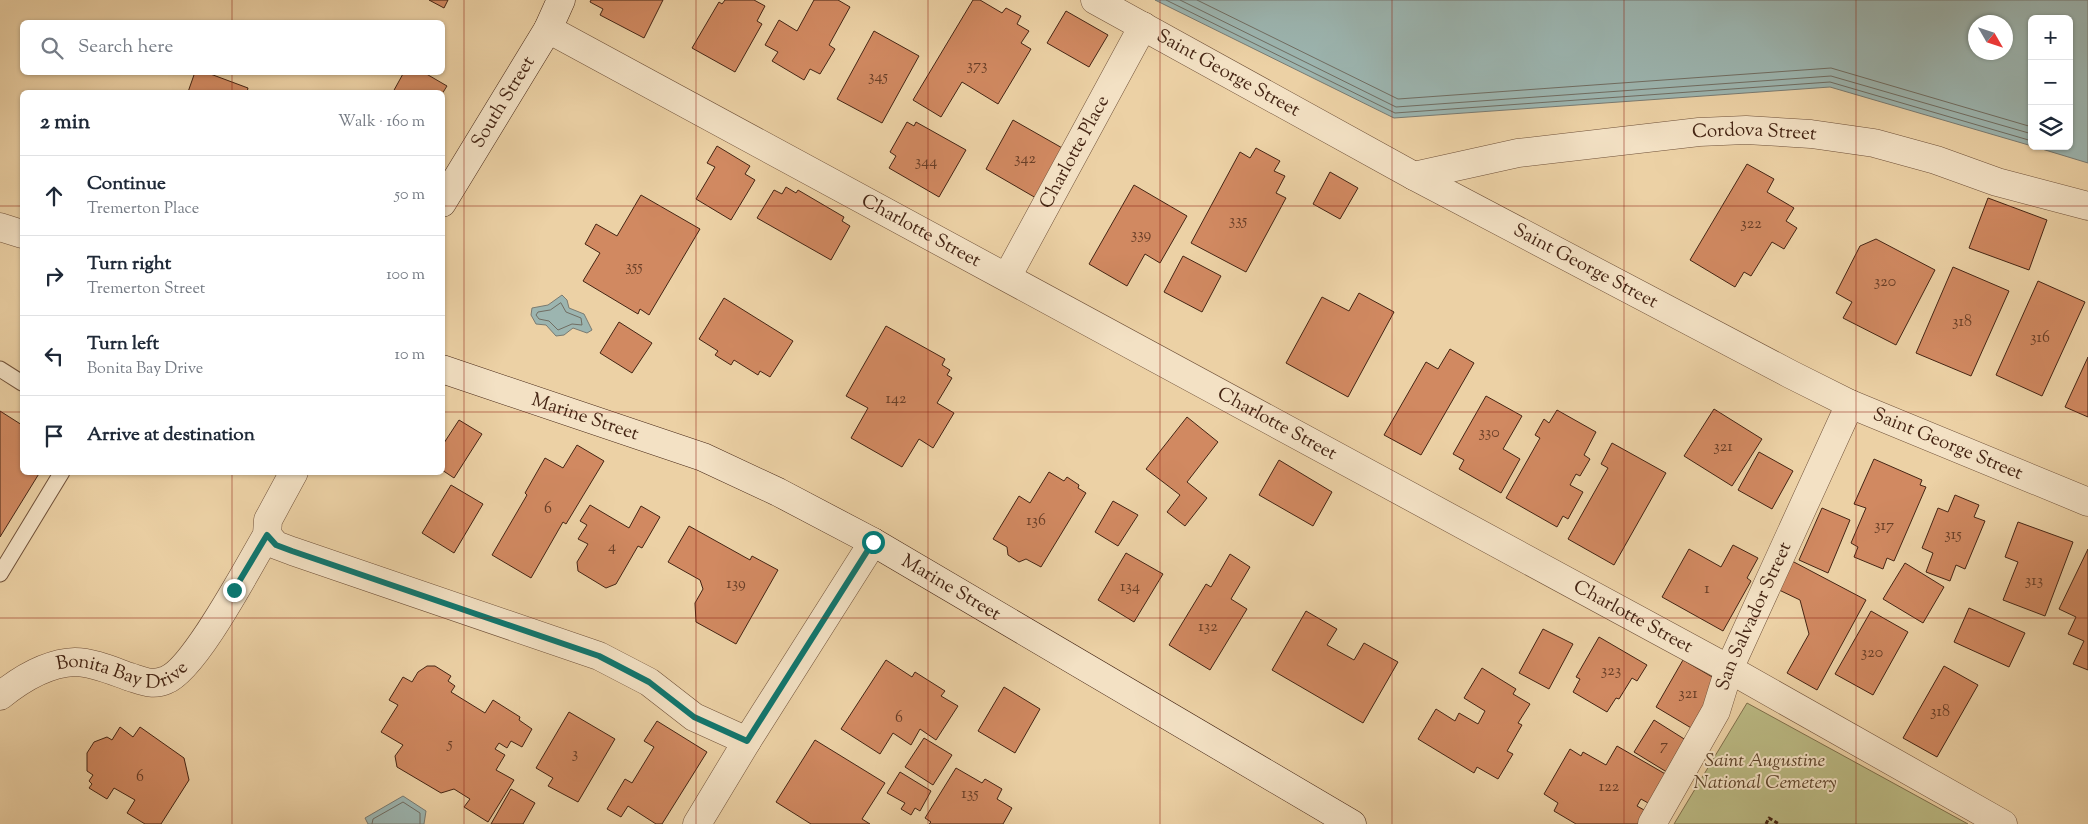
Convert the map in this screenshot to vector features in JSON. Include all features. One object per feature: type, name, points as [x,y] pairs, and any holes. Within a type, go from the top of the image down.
[{"type":"street","name":"South Street","points":[[445,198],[548,29],[561,0]]},
{"type":"street","name":"Saint George Street","points":[[1095,0],[1414,176],[1850,404],[2088,502]]},
{"type":"street","name":"Charlotte Place","points":[[1007,277],[1144,26]]},
{"type":"street","name":"Charlotte Street","points":[[548,29],[1729,669],[2003,824]]},
{"type":"street","name":"Cordova Street","points":[[1414,176],[1518,153],[1699,132],[1746,130],[1811,134],[1874,143],[1936,160],[1997,182],[2088,206]]},
{"type":"street","points":[[0,227],[20,233]]},
{"type":"street","name":"Marine Street","points":[[445,370],[703,457],[778,492],[873,542],[1352,824]]},
{"type":"street","name":"San Salvador Street","points":[[1652,824],[1716,711],[1729,669],[1850,404]]},
{"type":"street","points":[[292,475],[268,520],[267,535],[276,545],[599,656],[649,682],[694,717],[747,741]]},
{"type":"street","name":"Bonita Bay Drive","points":[[0,696],[16,682],[51,666],[76,662],[151,684],[167,680],[184,667],[200,647],[267,535]]},
{"type":"street","points":[[698,824],[747,741],[873,542]]},
{"type":"lane","points":[[0,369],[20,382]]},
{"type":"lane","points":[[0,574],[60,475]]},
{"type":"path","points":[[1766,824],[1769,818],[1779,824]]},
{"type":"green space","name":"Saint Augustine National Cemetery","points":[[1747,703],[1968,824],[1674,824]]},
{"type":"water","points":[[1155,0],[2088,0],[2088,163],[2045,150],[2073,150],[2073,15],[2028,15],[2028,145],[1830,87],[1394,118]]},
{"type":"water","points":[[562,295],[567,300],[569,308],[584,314],[592,330],[587,333],[573,328],[564,335],[556,336],[546,325],[536,324],[531,315],[532,308],[548,305]]},
{"type":"water","points":[[403,796],[426,811],[424,824],[368,824],[365,818]]},
{"type":"building","points":[[429,0],[448,0],[444,8]]},
{"type":"building","points":[[591,0],[663,0],[644,38],[600,15],[603,9],[590,2]]},
{"type":"building","points":[[725,0],[754,0],[765,6],[757,21],[762,24],[735,72],[692,48],[719,2],[722,4]]},
{"type":"building","points":[[814,0],[838,0],[850,7],[829,45],[835,49],[820,74],[810,69],[804,80],[772,61],[778,52],[765,45],[779,20],[797,31]]},
{"type":"building","points":[[973,0],[980,0],[1002,13],[1006,8],[1021,16],[1017,24],[1029,31],[1021,43],[1031,49],[998,104],[962,82],[941,117],[913,100]]},
{"type":"building","points":[[1066,11],[1108,35],[1089,67],[1047,43]]},
{"type":"building","points":[[874,31],[919,56],[882,123],[837,99]]},
{"type":"building","points":[[194,75],[213,75],[248,88],[248,90],[189,90]]},
{"type":"building","points":[[402,75],[428,75],[447,86],[444,90],[394,90]]},
{"type":"building","points":[[1013,120],[1064,149],[1036,198],[986,169]]},
{"type":"building","points":[[907,122],[914,126],[916,122],[966,150],[939,197],[889,168],[896,156],[890,152]]},
{"type":"building","points":[[717,146],[750,166],[745,174],[755,180],[731,220],[696,199],[715,167],[707,163]]},
{"type":"building","points":[[1256,148],[1280,161],[1274,171],[1285,176],[1276,193],[1286,198],[1246,272],[1191,243],[1240,152],[1250,158]]},
{"type":"building","points":[[1747,164],[1774,179],[1767,192],[1794,208],[1786,221],[1797,228],[1784,249],[1772,242],[1751,276],[1744,272],[1735,287],[1690,260]]},
{"type":"building","points":[[1330,172],[1358,188],[1340,219],[1313,204]]},
{"type":"building","points":[[1134,185],[1187,216],[1160,263],[1145,254],[1127,286],[1089,264]]},
{"type":"building","points":[[786,187],[796,193],[798,190],[844,217],[842,221],[850,226],[831,260],[757,218],[774,190],[782,194]]},
{"type":"building","points":[[641,195],[700,229],[649,315],[640,309],[638,314],[583,281],[600,253],[585,244],[596,224],[617,236]]},
{"type":"building","points":[[1988,198],[2047,220],[2029,270],[1969,248]]},
{"type":"building","points":[[1876,239],[1935,270],[1896,345],[1843,318],[1852,302],[1836,293],[1860,246]]},
{"type":"building","points":[[1183,256],[1221,276],[1202,312],[1164,292]]},
{"type":"building","points":[[1953,267],[2009,291],[1971,376],[1916,353]]},
{"type":"building","points":[[2038,281],[2085,302],[2042,396],[1996,375]]},
{"type":"building","points":[[1359,293],[1394,312],[1348,397],[1286,363],[1322,297],[1349,311]]},
{"type":"building","points":[[724,298],[793,341],[770,377],[760,371],[758,375],[734,360],[731,365],[715,355],[718,351],[699,339]]},
{"type":"building","points":[[619,322],[652,343],[632,373],[600,353]]},
{"type":"building","points":[[886,326],[945,359],[942,365],[950,370],[947,375],[952,378],[937,403],[954,413],[933,448],[919,439],[902,467],[851,438],[868,408],[846,396]]},
{"type":"building","points":[[1450,349],[1474,363],[1421,455],[1384,435],[1426,362],[1438,369]]},
{"type":"building","points":[[2088,357],[2088,417],[2065,407]]},
{"type":"building","points":[[1486,396],[1522,416],[1503,449],[1520,459],[1501,493],[1459,469],[1464,460],[1453,454]]},
{"type":"building","points":[[1714,409],[1762,439],[1732,486],[1684,456]]},
{"type":"building","points":[[1557,410],[1596,432],[1584,455],[1590,459],[1580,476],[1576,474],[1570,485],[1583,492],[1568,519],[1563,516],[1557,527],[1506,498],[1540,438],[1535,435],[1544,419],[1549,423]]},
{"type":"building","points":[[0,411],[20,424],[20,475],[38,475],[0,537]]},
{"type":"building","points":[[1187,417],[1218,442],[1187,482],[1207,498],[1185,526],[1167,512],[1180,495],[1146,469]]},
{"type":"building","points":[[459,420],[482,434],[454,478],[445,472],[445,441]]},
{"type":"building","points":[[1612,443],[1666,473],[1614,565],[1568,539],[1608,468],[1601,464]]},
{"type":"building","points":[[577,445],[604,461],[566,524],[563,522],[531,578],[492,555],[527,495],[525,493],[545,458],[563,468]]},
{"type":"building","points":[[1759,452],[1793,471],[1772,509],[1738,490]]},
{"type":"building","points":[[1874,459],[1922,480],[1920,485],[1926,487],[1894,561],[1887,558],[1883,569],[1854,557],[1858,547],[1851,543],[1866,508],[1854,504]]},
{"type":"building","points":[[1279,460],[1332,492],[1313,526],[1259,495]]},
{"type":"building","points":[[1049,472],[1064,481],[1067,477],[1079,485],[1078,488],[1086,493],[1041,567],[1026,559],[1019,562],[1008,555],[1007,547],[993,539],[1019,496],[1030,503]]},
{"type":"building","points":[[451,485],[483,504],[454,553],[422,533]]},
{"type":"building","points":[[1955,495],[1979,505],[1974,517],[1985,521],[1965,569],[1956,565],[1950,581],[1926,572],[1933,553],[1922,548],[1938,508],[1948,512]]},
{"type":"building","points":[[1113,501],[1138,515],[1118,546],[1095,532]]},
{"type":"building","points":[[590,505],[629,528],[641,506],[660,517],[642,548],[638,546],[616,584],[606,588],[578,571],[577,562],[588,544],[578,539],[587,525],[580,521]]},
{"type":"building","points":[[1822,508],[1850,520],[1828,573],[1799,560]]},
{"type":"building","points":[[2018,522],[2073,542],[2045,616],[2003,600],[2018,562],[2005,557]]},
{"type":"building","points":[[689,526],[750,560],[752,556],[778,570],[736,644],[696,622],[695,603],[703,589],[700,580],[668,562]]},
{"type":"building","points":[[1733,545],[1758,558],[1747,578],[1751,581],[1723,631],[1662,597],[1689,549],[1721,567]]},
{"type":"building","points":[[2088,549],[2088,670],[2073,664],[2084,641],[2068,634],[2076,617],[2059,609]]},
{"type":"building","points":[[1126,553],[1163,574],[1134,622],[1098,600]]},
{"type":"building","points":[[1230,554],[1250,567],[1231,599],[1247,609],[1210,670],[1169,645],[1206,584],[1211,587]]},
{"type":"building","points":[[1792,561],[1866,600],[1817,690],[1787,673],[1809,634],[1800,600],[1777,589]]},
{"type":"building","points":[[1905,563],[1944,587],[1923,623],[1883,599]]},
{"type":"building","points":[[1969,608],[2025,633],[2009,667],[1954,642]]},
{"type":"building","points":[[1306,611],[1337,629],[1327,645],[1354,660],[1364,643],[1398,662],[1363,723],[1272,670]]},
{"type":"building","points":[[1871,611],[1908,632],[1873,695],[1835,674]]},
{"type":"building","points":[[1543,629],[1573,644],[1549,689],[1519,673]]},
{"type":"building","points":[[1599,637],[1647,665],[1637,681],[1632,678],[1619,699],[1616,698],[1607,712],[1573,692],[1580,679],[1576,677]]},
{"type":"building","points":[[886,660],[912,677],[915,672],[945,691],[941,696],[958,706],[936,740],[920,729],[911,745],[893,733],[880,754],[841,729]]},
{"type":"building","points":[[1683,660],[1721,682],[1698,732],[1656,707]]},
{"type":"building","points":[[427,666],[435,666],[451,676],[448,681],[455,686],[451,692],[485,713],[493,700],[520,717],[519,720],[532,729],[522,747],[511,741],[507,748],[499,743],[495,749],[505,755],[496,770],[514,780],[488,822],[464,807],[470,799],[454,789],[441,793],[397,767],[395,756],[403,745],[381,732],[398,705],[389,700],[403,677],[412,682],[418,672]]},
{"type":"building","points":[[1944,666],[1978,685],[1937,757],[1903,738]]},
{"type":"building","points":[[1482,668],[1516,689],[1513,694],[1530,704],[1518,723],[1522,725],[1507,751],[1513,754],[1498,779],[1477,767],[1474,773],[1418,739],[1436,709],[1455,721],[1459,713],[1478,724],[1485,711],[1464,698]]},
{"type":"building","points":[[1004,687],[1040,709],[1015,753],[978,731]]},
{"type":"building","points":[[569,712],[615,739],[578,802],[548,786],[553,778],[536,768]]},
{"type":"building","points":[[1654,720],[1689,742],[1670,774],[1634,752]]},
{"type":"building","points":[[657,721],[707,752],[662,824],[656,824],[628,806],[621,817],[607,809],[625,779],[632,783],[654,747],[644,741]]},
{"type":"building","points":[[120,727],[133,737],[140,727],[184,758],[189,780],[161,824],[145,824],[127,813],[135,800],[114,788],[107,799],[89,788],[92,784],[89,781],[93,775],[87,771],[87,753],[94,742],[107,737],[112,740]]},
{"type":"building","points":[[924,738],[952,755],[933,785],[905,767]]},
{"type":"building","points":[[815,740],[885,783],[862,819],[870,824],[811,824],[776,802]]},
{"type":"building","points":[[1617,746],[1674,779],[1657,808],[1641,799],[1637,806],[1653,815],[1648,824],[1576,824],[1554,811],[1558,803],[1544,794],[1570,749],[1581,756],[1583,752],[1606,765]]},
{"type":"building","points":[[956,768],[982,783],[985,779],[1002,789],[997,799],[1012,808],[1003,824],[929,824],[931,822],[925,818]]},
{"type":"building","points":[[900,772],[931,791],[920,811],[915,808],[911,815],[901,809],[905,803],[887,793]]},
{"type":"building","points":[[511,789],[535,803],[523,824],[491,824]]},
{"type":"route","points":[[234,590],[267,535],[276,545],[292,551],[528,632],[546,636],[599,656],[649,682],[694,717],[747,741],[873,542]]}]
